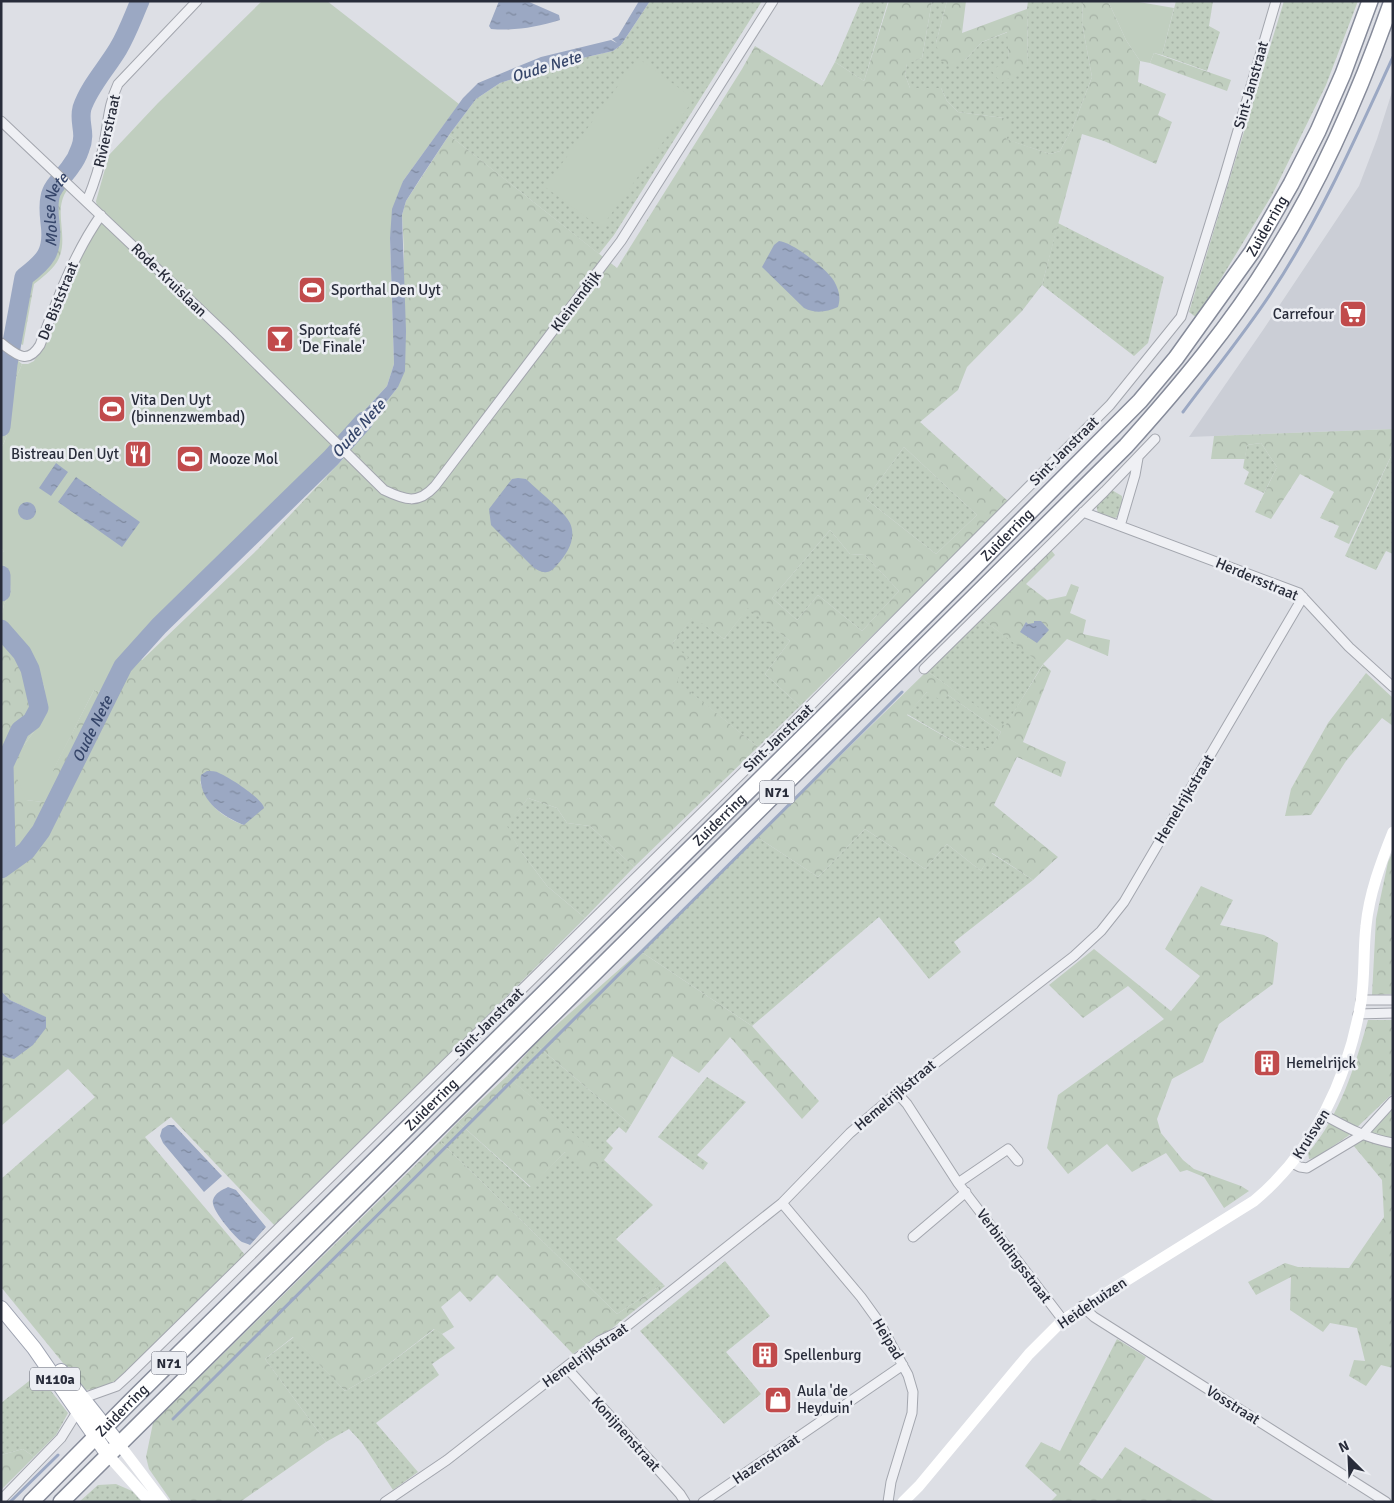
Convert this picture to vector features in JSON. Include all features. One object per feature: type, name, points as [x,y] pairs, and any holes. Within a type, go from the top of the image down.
[{"type":"highway","name":"Zuiderring","points":[[31,1502],[100,1431],[968,574],[1140,401],[1176,358],[1252,252],[1291,184],[1318,131],[1343,74],[1370,1]]},
{"type":"highway","name":"Zuiderring","points":[[61,1502],[1119,453],[1155,413],[1212,345],[1275,255],[1336,140],[1362,83],[1392,1]]},
{"type":"main road","name":"N110a","points":[[1,1308],[81,1405],[114,1449]]},
{"type":"street","name":"Rivierstraat","points":[[87,201],[94,184],[103,150],[111,99],[118,84],[197,1]]},
{"type":"street","name":"Kleinendijk","points":[[334,442],[384,490],[409,500],[420,498],[428,493],[621,241],[773,1]]},
{"type":"street","name":"Sint-Janstraat","points":[[81,1405],[89,1396],[117,1386],[129,1375],[828,689],[1110,405],[1181,317],[1276,1]]},
{"type":"street","name":"Rode-Kruislaan","points":[[1,121],[227,335],[334,442]]},
{"type":"street","name":"De Biststraat","points":[[3,344],[22,357],[30,357],[36,352],[71,267],[84,240],[101,215]]},
{"type":"street","points":[[924,669],[1155,439]]},
{"type":"street","points":[[1120,526],[1138,458]]},
{"type":"street","name":"Herdersstraat","points":[[1083,512],[1292,590],[1303,597],[1349,648],[1393,687]]},
{"type":"street","name":"Hemelrijkstraat","points":[[385,1502],[447,1460],[599,1341],[622,1330],[782,1203],[850,1133],[897,1093],[1074,956],[1101,931],[1124,902],[1303,597]]},
{"type":"street","name":"Kruisven","points":[[1393,832],[1372,894],[1366,926],[1361,1000],[1347,1060],[1324,1116],[1292,1163],[1307,1168],[1362,1135],[1393,1101]]},
{"type":"street","points":[[1361,1000],[1393,1000]]},
{"type":"street","points":[[1358,1014],[1393,1013]]},
{"type":"street","name":"Verbindingsstraat","points":[[897,1093],[907,1104],[958,1183],[1063,1320]]},
{"type":"street","points":[[1324,1116],[1373,1140],[1393,1143]]},
{"type":"street","points":[[958,1183],[1008,1149],[1018,1161]]},
{"type":"street","name":"Heidehuizen","points":[[906,1501],[1029,1354],[1063,1320],[1082,1306],[1254,1201],[1275,1184],[1292,1163]]},
{"type":"street","points":[[913,1237],[966,1192]]},
{"type":"street","name":"Heipad","points":[[782,1203],[861,1297],[879,1322],[903,1365],[913,1392],[912,1413],[891,1482],[888,1502]]},
{"type":"street","name":"Vosstraat","points":[[1082,1306],[1094,1317],[1386,1502]]},
{"type":"street","name":"Hazenstraat","points":[[703,1502],[903,1365]]},
{"type":"street","name":"Konijnenstraat","points":[[566,1367],[674,1487],[685,1502]]},
{"type":"street","points":[[1,1500],[61,1438],[81,1405]]},
{"type":"street","points":[[114,1449],[150,1502]]},
{"type":"street","points":[[114,1449],[163,1502]]},
{"type":"shaded area","points":[[1393,89],[1393,429],[1189,437],[1359,186]]},
{"type":"green space","points":[[262,1],[327,1],[459,104],[403,181],[390,238],[394,364],[387,386],[341,436],[127,650],[103,693],[94,690],[53,771],[62,777],[50,803],[26,800],[14,771],[24,745],[35,730],[46,707],[44,686],[32,655],[12,635],[4,622],[2,614],[4,604],[11,592],[9,577],[4,565],[4,552],[1,547],[1,448],[9,426],[16,380],[22,364],[34,361],[44,344],[82,252],[100,223],[96,201],[109,155],[158,103]]},
{"type":"green space","points":[[650,1],[762,1],[614,235],[599,254],[449,135],[476,99],[500,83],[565,62],[613,51],[621,45]]},
{"type":"green space","points":[[861,1],[888,1],[864,81],[835,62]]},
{"type":"green space","points":[[889,1],[932,1],[922,58],[907,64],[905,75],[910,88],[941,88],[947,101],[958,112],[1004,118],[1013,128],[1006,139],[1050,154],[1060,151],[1073,127],[1092,77],[1082,23],[1083,1],[1108,1],[1126,40],[1140,61],[1138,82],[1166,94],[1158,115],[1172,122],[1156,164],[1104,141],[1082,134],[1042,285],[1022,311],[967,367],[958,390],[920,422],[1009,502],[800,706],[765,674],[790,641],[748,608],[724,639],[693,617],[672,644],[688,657],[677,681],[758,747],[634,867],[590,826],[567,823],[557,808],[528,798],[507,826],[520,850],[547,886],[585,918],[276,1227],[171,1117],[145,1137],[246,1256],[135,1364],[115,1381],[100,1389],[85,1390],[1,1287],[1,1179],[95,1097],[68,1069],[1,1126],[1,1054],[5,1057],[45,1017],[10,1000],[1,991],[1,880],[30,855],[48,833],[65,802],[122,678],[136,656],[142,660],[258,549],[343,459],[350,443],[398,387],[404,251],[402,215],[406,201],[449,135],[617,268],[755,46],[822,86],[835,62],[864,81]],"holes":[[[904,447],[977,515],[936,554],[866,499]],[[830,530],[850,554],[865,555],[899,591],[862,631],[818,595],[797,620],[772,598]],[[200,781],[244,825],[216,809]]]},
{"type":"green space","points":[[932,1],[947,1],[936,43],[965,60],[982,42],[1008,32],[1009,61],[1028,66],[1028,1],[1083,1],[1082,23],[1092,77],[1073,127],[1060,151],[1050,154],[1005,139],[1004,118],[958,112],[947,101],[941,88],[910,88],[905,75],[907,63],[922,58]]},
{"type":"green space","points":[[947,1],[966,1],[962,33],[1027,9],[1028,66],[1001,83],[991,70],[1009,61],[1007,32],[982,42],[965,60],[949,66],[940,60],[936,43]]},
{"type":"green space","points":[[1108,1],[1133,1],[1174,8],[1162,55],[1154,53],[1150,63],[1140,61],[1126,40]]},
{"type":"green space","points":[[1176,1],[1213,1],[1209,26],[1220,32],[1207,71],[1162,55]]},
{"type":"green space","points":[[1284,1],[1358,1],[1326,85],[1272,195],[1197,318],[1189,312]]},
{"type":"green space","points":[[1154,53],[1231,80],[1227,91],[1150,63]]},
{"type":"green space","points":[[638,58],[694,99],[601,228],[545,187]]},
{"type":"green space","points":[[59,182],[68,189],[63,197],[61,206],[61,253],[52,268],[34,284],[23,345],[12,340],[19,294],[23,279],[42,262],[49,250],[51,240],[50,197]]},
{"type":"green space","points":[[1058,223],[1164,277],[1148,343],[1134,356],[1042,285]]},
{"type":"green space","points":[[13,357],[22,364],[14,389],[7,434],[1,448],[1,371]]},
{"type":"green space","points":[[1393,429],[1393,452],[1349,544],[1334,537],[1339,526],[1320,518],[1334,492],[1300,474],[1271,519],[1255,512],[1277,467],[1261,443],[1247,445],[1245,459],[1211,459],[1214,436]]},
{"type":"green space","points":[[1261,443],[1277,467],[1264,493],[1244,484],[1249,472],[1243,468],[1247,445]]},
{"type":"green space","points":[[904,447],[977,515],[936,554],[866,499]]},
{"type":"green space","points":[[1393,452],[1393,554],[1386,551],[1376,570],[1345,556]]},
{"type":"green space","points":[[1110,489],[1122,496],[1117,517],[1111,520],[1098,514],[1096,504]]},
{"type":"green space","points":[[830,530],[850,554],[865,555],[899,591],[862,631],[818,595],[797,620],[772,598]]},
{"type":"green space","points":[[1,547],[4,552],[4,565],[9,577],[11,592],[4,604],[2,614],[12,635],[32,655],[44,686],[46,707],[35,730],[24,745],[26,800],[52,803],[25,847],[1,845]]},
{"type":"green space","points":[[1051,550],[1055,555],[1026,584],[1047,600],[1066,596],[1071,584],[1079,587],[1070,613],[1086,620],[1083,634],[1110,640],[1108,656],[1067,639],[1043,664],[1051,671],[1023,742],[1066,762],[1061,777],[1017,757],[994,805],[1058,857],[1033,880],[992,853],[981,871],[947,844],[925,869],[865,829],[818,877],[757,837],[927,671],[1005,726],[1043,665],[982,619]],"holes":[[[927,692],[942,701],[948,695],[1001,732],[991,748],[965,748],[907,715]]]},
{"type":"green space","points":[[748,607],[790,641],[765,674],[800,706],[758,747],[676,681],[672,644],[693,616],[724,639]]},
{"type":"green space","points":[[982,619],[1043,664],[1005,727],[927,671]]},
{"type":"green space","points":[[1366,673],[1393,698],[1393,726],[1382,718],[1346,761],[1311,815],[1285,816],[1291,789],[1328,723]]},
{"type":"green space","points":[[94,690],[103,693],[62,777],[52,772]]},
{"type":"green space","points":[[927,692],[948,695],[1001,732],[991,749],[965,748],[907,714]]},
{"type":"green space","points":[[528,798],[557,808],[567,823],[590,826],[634,867],[585,918],[547,886],[520,850],[506,826]]},
{"type":"green space","points":[[865,829],[925,869],[947,844],[981,871],[991,853],[1033,880],[954,942],[961,952],[929,979],[879,917],[752,1026],[640,951],[757,837],[818,877]]},
{"type":"green space","points":[[1393,851],[1393,994],[1372,995],[1376,919],[1388,862]]},
{"type":"green space","points":[[1201,886],[1233,900],[1220,925],[1264,935],[1278,943],[1273,984],[1219,1024],[1203,1062],[1172,1079],[1157,1119],[1161,1133],[1183,1160],[1194,1169],[1241,1186],[1249,1191],[1224,1208],[1204,1177],[1187,1170],[1180,1172],[1166,1153],[1132,1172],[1107,1144],[1068,1174],[1047,1148],[1058,1095],[1164,1019],[1128,986],[1083,1018],[1049,985],[1094,949],[1171,1011],[1200,976],[1165,949]]},
{"type":"green space","points":[[640,951],[752,1026],[819,1101],[802,1119],[730,1037],[699,1073],[672,1056],[631,1125],[535,1044]]},
{"type":"green space","points":[[1368,1020],[1393,1020],[1393,1093],[1348,1136],[1315,1158],[1309,1159],[1308,1153],[1319,1139],[1338,1107],[1358,1055]]},
{"type":"green space","points":[[535,1044],[631,1125],[626,1133],[619,1127],[606,1141],[613,1148],[604,1160],[653,1205],[616,1239],[665,1286],[661,1285],[617,1314],[440,1141],[458,1122],[530,1187],[565,1152],[603,1160],[507,1076]]},
{"type":"green space","points":[[507,1076],[604,1160],[589,1173],[565,1152],[531,1187],[458,1122]]},
{"type":"green space","points":[[707,1077],[746,1102],[697,1155],[708,1163],[703,1170],[658,1137]]},
{"type":"green space","points":[[1393,1109],[1393,1368],[1381,1365],[1366,1386],[1349,1376],[1354,1360],[1365,1361],[1357,1328],[1330,1323],[1323,1332],[1290,1310],[1291,1277],[1256,1295],[1248,1282],[1285,1263],[1298,1267],[1349,1268],[1384,1217],[1382,1180],[1353,1145]]},
{"type":"green space","points":[[440,1141],[617,1314],[661,1285],[665,1286],[610,1330],[595,1337],[573,1354],[497,1275],[470,1302],[460,1291],[441,1307],[454,1327],[442,1334],[434,1329],[377,1373],[345,1391],[293,1337],[265,1359],[326,1442],[240,1502],[172,1502],[149,1469],[146,1457],[153,1423]]},
{"type":"green space","points":[[725,1261],[770,1316],[726,1352],[761,1394],[724,1424],[640,1331]]},
{"type":"green space","points":[[435,1329],[455,1348],[432,1364],[439,1375],[376,1423],[418,1472],[393,1490],[362,1443],[349,1429],[326,1442],[265,1359],[294,1337],[345,1391],[377,1373]]},
{"type":"green space","points":[[1117,1339],[1146,1357],[1079,1464],[1102,1479],[1125,1447],[1216,1502],[1050,1502],[1057,1495],[1025,1466],[1041,1442],[1060,1451]]},
{"type":"green space","points":[[38,1374],[68,1413],[56,1435],[34,1457],[23,1449],[1,1455],[1,1403]]},
{"type":"green space","points":[[23,1449],[34,1457],[1,1490],[1,1455]]},
{"type":"green space","points":[[116,1484],[132,1491],[142,1502],[79,1502],[98,1485]]},
{"type":"water","points":[[499,1],[527,1],[559,15],[560,20],[526,28],[491,29],[489,26]]},
{"type":"water","points":[[639,1],[650,1],[621,45],[613,51],[565,62],[500,83],[476,99],[420,179],[406,201],[402,215],[406,331],[405,371],[398,387],[350,443],[341,436],[387,386],[394,364],[390,238],[392,209],[403,181],[463,98],[478,83],[541,57],[611,40],[617,43],[612,39],[618,36]]},
{"type":"water","points":[[779,241],[800,251],[817,263],[830,276],[838,291],[838,307],[821,312],[804,308],[762,267],[774,245]]},
{"type":"water","points":[[56,463],[68,472],[51,496],[39,488]]},
{"type":"water","points":[[76,477],[140,522],[122,547],[58,502]]},
{"type":"water","points":[[512,479],[526,479],[556,506],[567,518],[572,529],[570,546],[561,561],[548,572],[541,572],[533,567],[491,525],[489,509]]},
{"type":"water","points":[[23,502],[31,502],[36,507],[34,518],[23,520],[18,515],[18,507]]},
{"type":"water","points":[[1034,621],[1041,621],[1049,630],[1037,643],[1020,632],[1026,622],[1028,624],[1034,623]]},
{"type":"water","points":[[207,771],[218,772],[237,783],[258,799],[264,808],[244,825],[220,812],[208,800],[201,784],[201,775]]},
{"type":"water","points":[[1,991],[10,1000],[46,1017],[46,1028],[33,1045],[14,1059],[1,1054]]},
{"type":"water","points":[[168,1125],[174,1125],[222,1176],[204,1192],[163,1143],[160,1136],[162,1129]]},
{"type":"water","points":[[228,1187],[236,1190],[266,1227],[250,1245],[242,1242],[234,1235],[215,1210],[213,1200],[215,1195]]},
{"type":"waterway","name":"Molse Nete","points":[[1,427],[8,364],[24,277],[43,261],[51,241],[49,207],[51,193],[77,156],[82,143],[81,113],[85,100],[121,43],[140,1]]},
{"type":"waterway","points":[[1183,412],[1250,323],[1289,265],[1321,207],[1393,57]]},
{"type":"waterway","name":"Oude Nete","points":[[1,869],[26,851],[41,831],[123,666],[159,626],[331,458],[364,421]]},
{"type":"waterway","name":"Molse Nete","points":[[1,575],[1,592]]},
{"type":"waterway","name":"Molse Nete","points":[[1,629],[22,653],[30,669],[39,708],[32,721],[20,730],[4,765],[6,848],[1,862]]},
{"type":"waterway","points":[[173,1419],[902,692]]},
{"type":"waterway","points":[[10,1502],[58,1455]]},
{"type":"place","name":"Sporthal Den Uyt","points":[[312,290]]},
{"type":"place","name":"Carrefour","points":[[1353,314]]},
{"type":"place","name":"Sportcafé 'De Finale'","points":[[280,339]]},
{"type":"place","name":"Vita Den Uyt (binnenzwembad)","points":[[112,409]]},
{"type":"place","name":"Bistreau Den Uyt","points":[[138,454]]},
{"type":"place","name":"Mooze Mol","points":[[190,459]]},
{"type":"place","name":"Hemelrijck","points":[[1267,1063]]},
{"type":"place","name":"Spellenburg","points":[[765,1355]]},
{"type":"place","name":"Aula 'de Heyduin'","points":[[778,1400]]}]
